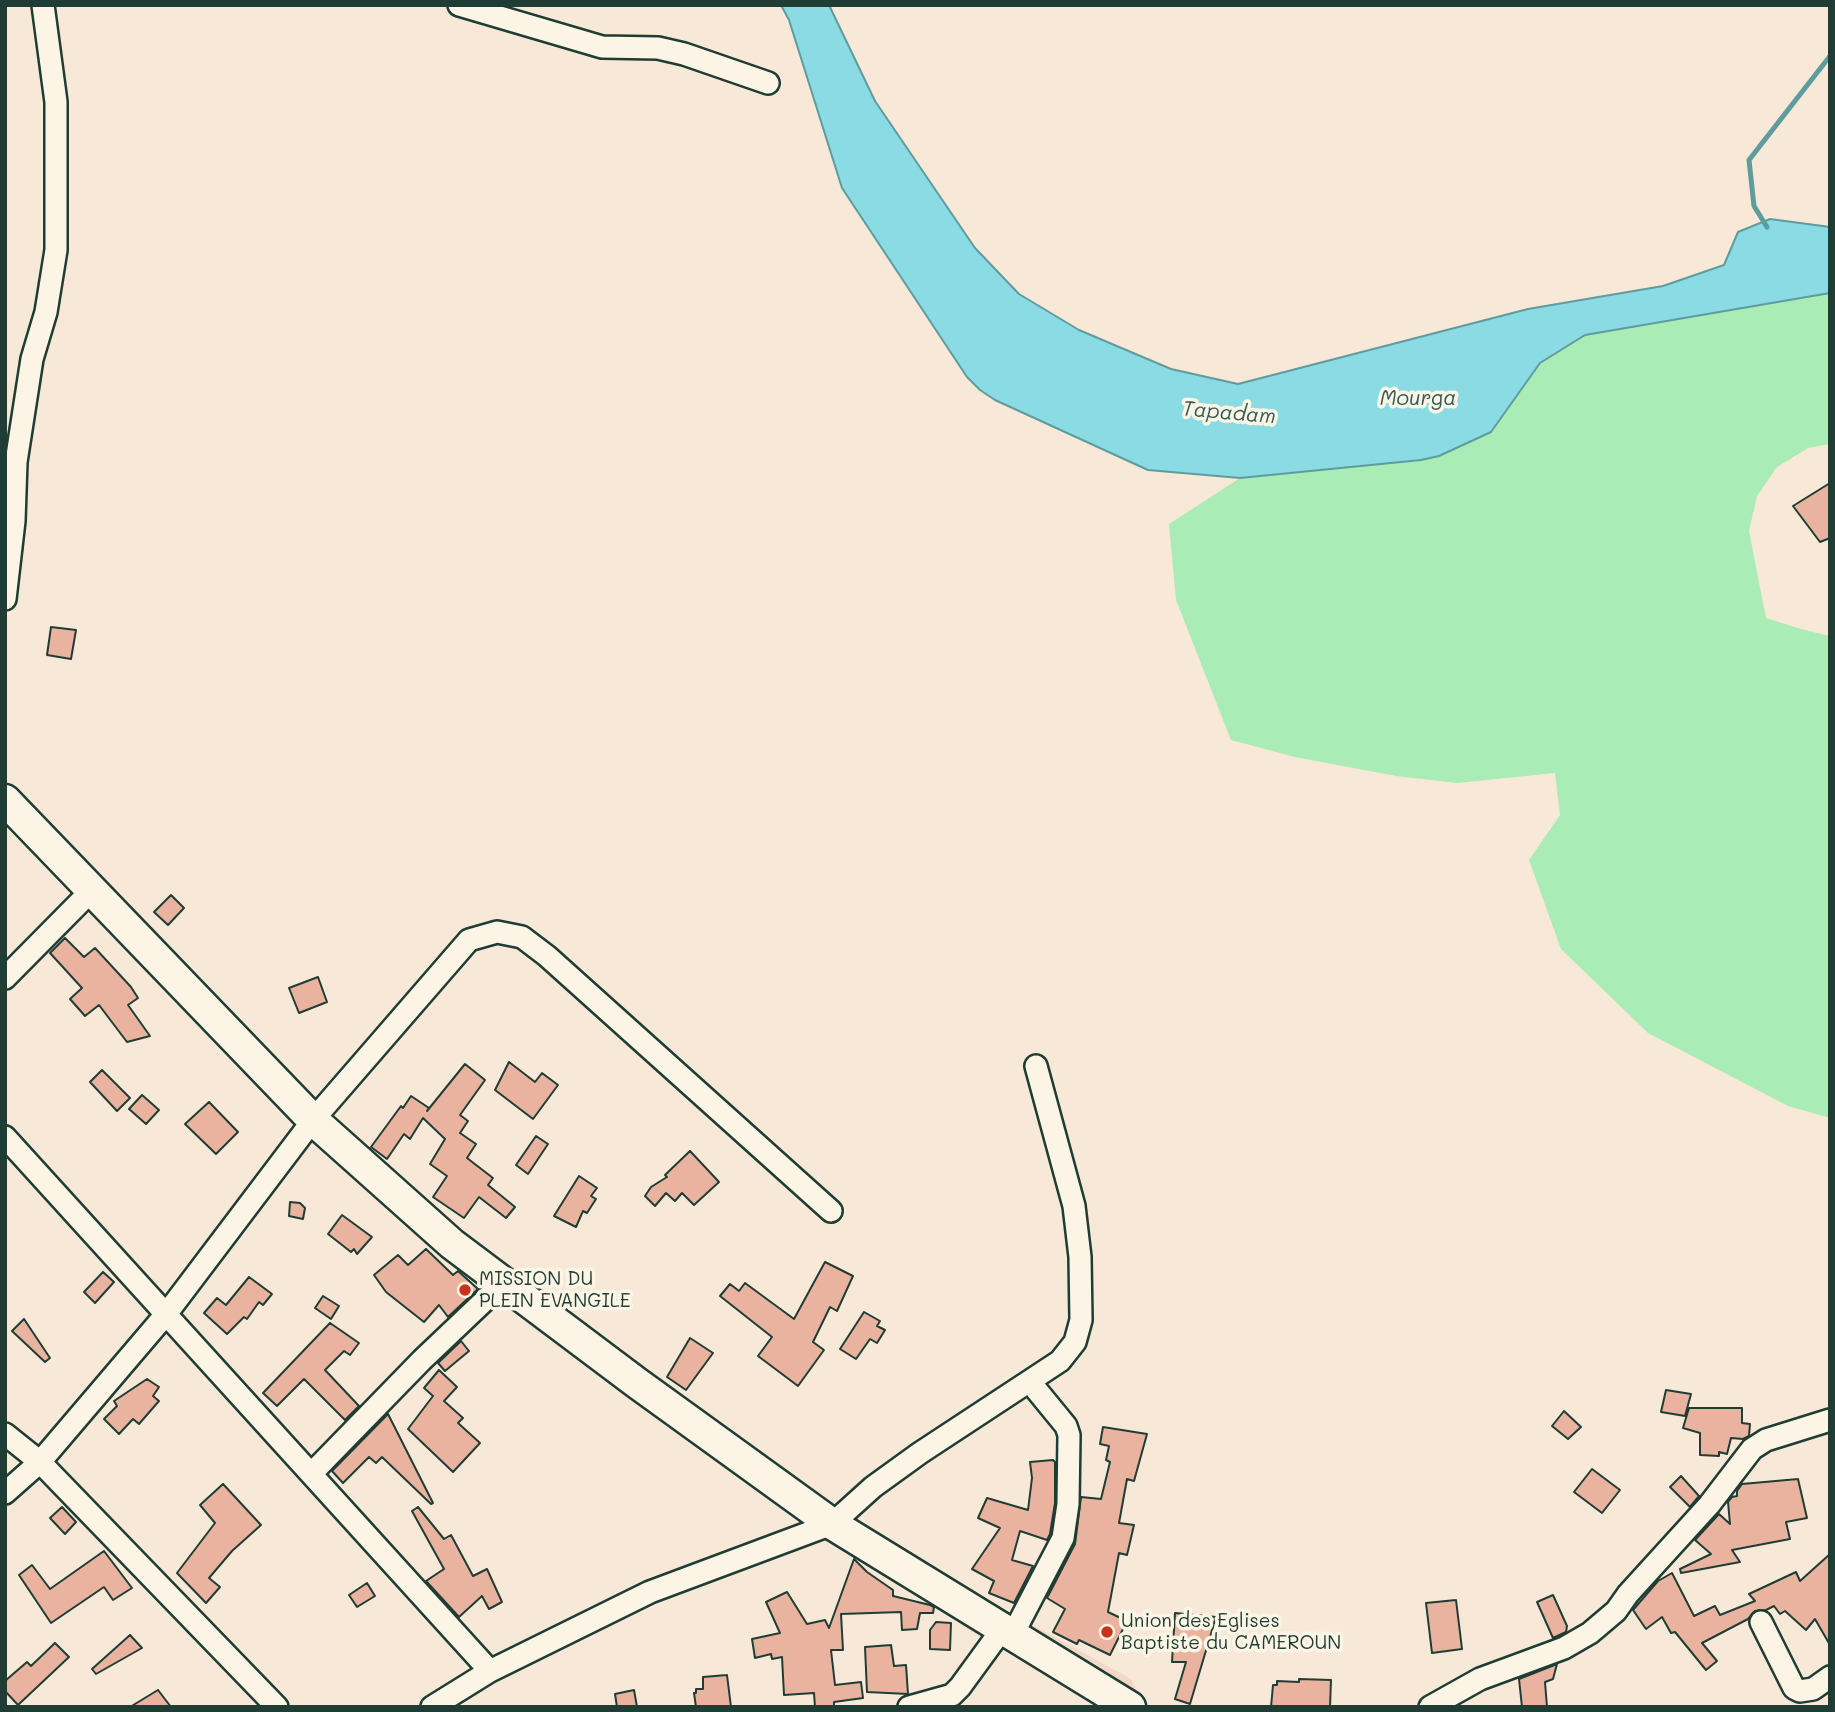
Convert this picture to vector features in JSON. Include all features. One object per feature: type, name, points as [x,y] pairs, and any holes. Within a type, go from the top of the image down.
[{"type":"street","points":[[5,599],[14,521],[16,462],[32,359],[46,312],[56,250],[56,102],[43,5]]},
{"type":"street","points":[[459,5],[602,47],[658,48],[684,54],[768,83]]},
{"type":"street","points":[[5,800],[313,1120],[452,1244],[636,1383],[832,1524],[1130,1707]]},
{"type":"street","points":[[5,978],[92,890]]},
{"type":"street","points":[[5,1493],[40,1462],[167,1312],[313,1120],[469,940],[497,932],[522,937],[547,956],[831,1211]]},
{"type":"street","points":[[432,1707],[467,1698],[490,1671],[650,1592],[832,1524],[873,1488],[920,1453],[1060,1361],[1075,1342],[1081,1320],[1080,1257],[1074,1206],[1036,1066]]},
{"type":"street","points":[[5,1137],[167,1312],[490,1671]]},
{"type":"street","points":[[312,1474],[422,1360],[503,1283]]},
{"type":"street","points":[[909,1707],[952,1695],[960,1687],[1008,1631],[1063,1538],[1068,1504],[1069,1435],[1066,1426],[1030,1382]]},
{"type":"street","points":[[1430,1707],[1480,1679],[1564,1648],[1590,1633],[1616,1611],[1628,1594],[1709,1505],[1752,1449],[1766,1440],[1830,1420]]},
{"type":"street","points":[[5,1434],[40,1462],[277,1707]]},
{"type":"street","points":[[1761,1622],[1794,1688],[1800,1691],[1813,1689],[1830,1677]]},
{"type":"shaded area","points":[[972,1596],[982,1597],[1131,1679],[1140,1697],[1095,1702],[960,1625],[959,1607]]},
{"type":"green space","points":[[1830,293],[1830,444],[1808,448],[1777,467],[1757,496],[1749,531],[1766,618],[1830,636],[1830,1118],[1788,1106],[1648,1033],[1561,949],[1529,860],[1560,815],[1555,773],[1457,783],[1396,776],[1295,757],[1231,740],[1176,600],[1169,524],[1240,478],[1439,456],[1491,432],[1540,363],[1585,335]]},
{"type":"water","name":"Mourga","points":[[781,5],[829,5],[875,101],[975,248],[1019,294],[1079,330],[1171,369],[1238,384],[1528,309],[1663,286],[1724,265],[1738,232],[1770,219],[1830,227],[1830,293],[1585,335],[1540,363],[1491,432],[1439,456],[1240,478],[1148,470],[995,400],[967,377],[842,188],[789,20]]},
{"type":"building","points":[[1830,483],[1830,538],[1820,542],[1793,506]]},
{"type":"building","points":[[51,627],[76,630],[71,659],[47,655]]},
{"type":"building","points":[[171,895],[184,908],[168,925],[154,912]]},
{"type":"building","points":[[65,938],[84,957],[95,948],[131,987],[138,998],[128,1005],[150,1036],[127,1042],[99,1005],[85,1016],[70,999],[82,988],[50,953]]},
{"type":"building","points":[[318,977],[327,1002],[299,1013],[289,988]]},
{"type":"building","points":[[509,1062],[535,1082],[542,1073],[558,1085],[533,1119],[495,1090]]},
{"type":"building","points":[[465,1064],[485,1080],[460,1115],[468,1121],[460,1133],[476,1144],[467,1158],[493,1178],[488,1185],[515,1207],[506,1218],[479,1197],[464,1218],[433,1197],[447,1176],[430,1164],[445,1139],[423,1118],[410,1139],[404,1134],[387,1159],[371,1147],[411,1096],[429,1108],[427,1111]]},
{"type":"building","points":[[102,1070],[130,1098],[117,1111],[90,1082]]},
{"type":"building","points":[[142,1095],[159,1110],[146,1124],[129,1109]]},
{"type":"building","points":[[209,1102],[238,1132],[216,1154],[185,1124]]},
{"type":"building","points":[[536,1136],[548,1144],[528,1174],[516,1165]]},
{"type":"building","points":[[690,1151],[719,1182],[694,1205],[682,1193],[675,1201],[666,1193],[655,1206],[645,1196],[651,1187],[667,1177],[665,1175]]},
{"type":"building","points":[[579,1176],[597,1188],[591,1196],[596,1199],[587,1213],[583,1211],[576,1227],[554,1216]]},
{"type":"building","points":[[290,1202],[300,1203],[305,1208],[303,1219],[289,1216]]},
{"type":"building","points":[[342,1215],[372,1237],[357,1254],[354,1249],[351,1252],[328,1234]]},
{"type":"building","points":[[426,1249],[453,1275],[458,1271],[478,1289],[448,1317],[439,1305],[424,1322],[386,1292],[374,1275],[398,1255],[408,1265]]},
{"type":"building","points":[[825,1262],[853,1276],[837,1311],[830,1307],[813,1342],[824,1350],[798,1386],[758,1356],[772,1337],[720,1296],[730,1284],[739,1291],[745,1283],[794,1319]]},
{"type":"building","points":[[103,1272],[114,1282],[95,1303],[84,1292]]},
{"type":"building","points":[[249,1277],[272,1294],[263,1305],[259,1302],[247,1319],[244,1317],[227,1334],[204,1313],[217,1298],[226,1305]]},
{"type":"building","points":[[323,1296],[339,1306],[331,1319],[315,1308]]},
{"type":"building","points":[[864,1312],[880,1321],[877,1326],[885,1330],[877,1343],[870,1339],[856,1359],[840,1349]]},
{"type":"building","points":[[24,1319],[50,1358],[45,1362],[12,1331]]},
{"type":"building","points":[[330,1323],[359,1343],[350,1355],[344,1351],[325,1370],[359,1406],[345,1420],[304,1379],[277,1406],[263,1393]]},
{"type":"building","points":[[690,1338],[713,1353],[686,1390],[667,1377]]},
{"type":"building","points":[[461,1341],[469,1351],[445,1371],[438,1363]]},
{"type":"building","points":[[439,1370],[457,1387],[444,1401],[463,1418],[458,1423],[480,1443],[453,1472],[408,1429],[433,1396],[424,1388]]},
{"type":"building","points":[[147,1379],[159,1387],[153,1396],[159,1401],[139,1424],[133,1419],[119,1434],[104,1419],[117,1406],[114,1401]]},
{"type":"building","points":[[1666,1390],[1691,1394],[1685,1416],[1661,1412]]},
{"type":"building","points":[[1689,1408],[1742,1408],[1742,1423],[1750,1424],[1749,1436],[1743,1439],[1731,1438],[1727,1454],[1719,1452],[1719,1456],[1700,1455],[1700,1433],[1683,1428]]},
{"type":"building","points":[[1564,1411],[1581,1427],[1568,1439],[1552,1426]]},
{"type":"building","points":[[388,1414],[433,1503],[431,1504],[382,1457],[376,1463],[369,1457],[343,1483],[332,1471]]},
{"type":"building","points":[[1103,1427],[1147,1434],[1134,1481],[1127,1479],[1119,1523],[1134,1525],[1127,1555],[1119,1553],[1108,1612],[1127,1621],[1110,1655],[1079,1640],[1077,1644],[1053,1632],[1065,1609],[1047,1598],[1075,1544],[1081,1497],[1101,1499],[1110,1462],[1106,1460],[1109,1446],[1100,1444]]},
{"type":"building","points":[[1053,1460],[1055,1503],[1050,1534],[1047,1540],[1020,1531],[1012,1560],[1033,1566],[1014,1603],[989,1593],[994,1581],[972,1569],[1000,1528],[978,1518],[987,1498],[1028,1510],[1032,1478],[1030,1462]]},
{"type":"building","points":[[1592,1469],[1620,1490],[1602,1513],[1574,1492]]},
{"type":"building","points":[[1681,1476],[1699,1496],[1690,1507],[1670,1487]]},
{"type":"building","points":[[1798,1479],[1807,1518],[1786,1522],[1790,1539],[1732,1550],[1740,1562],[1681,1573],[1680,1569],[1711,1554],[1695,1540],[1719,1514],[1730,1524],[1728,1502],[1737,1496],[1742,1484]]},
{"type":"building","points":[[223,1484],[261,1525],[232,1551],[209,1578],[220,1587],[206,1603],[177,1573],[215,1523],[200,1505]]},
{"type":"building","points":[[62,1507],[76,1522],[65,1534],[50,1518]]},
{"type":"building","points":[[418,1507],[444,1539],[451,1535],[473,1576],[487,1569],[502,1602],[489,1609],[482,1596],[459,1617],[426,1581],[444,1569],[412,1511]]},
{"type":"building","points":[[104,1551],[132,1588],[113,1600],[104,1587],[51,1623],[19,1575],[32,1565],[50,1589]]},
{"type":"building","points":[[1830,1554],[1830,1645],[1815,1619],[1806,1630],[1785,1611],[1780,1614],[1774,1606],[1755,1611],[1748,1619],[1702,1643],[1717,1661],[1706,1670],[1675,1632],[1671,1633],[1662,1617],[1646,1629],[1633,1610],[1658,1581],[1672,1573],[1694,1616],[1715,1606],[1720,1615],[1755,1601],[1749,1594],[1796,1572],[1800,1581]]},
{"type":"building","points":[[854,1559],[893,1590],[893,1596],[930,1605],[934,1607],[933,1613],[920,1613],[917,1629],[902,1630],[901,1612],[841,1614],[843,1650],[831,1650],[835,1685],[861,1682],[863,1698],[834,1702],[834,1707],[815,1707],[814,1693],[784,1695],[782,1657],[772,1659],[771,1654],[755,1658],[752,1639],[780,1633],[766,1602],[787,1592],[807,1624],[825,1620],[829,1628]]},
{"type":"building","points":[[367,1583],[375,1596],[357,1607],[349,1595]]},
{"type":"building","points":[[1553,1595],[1567,1626],[1566,1632],[1553,1638],[1537,1602]]},
{"type":"building","points":[[1456,1600],[1462,1649],[1432,1653],[1426,1603]]},
{"type":"building","points":[[1175,1613],[1216,1617],[1190,1704],[1175,1699],[1186,1662],[1172,1662]]},
{"type":"building","points":[[936,1622],[951,1623],[950,1650],[930,1649],[930,1630]]},
{"type":"building","points":[[130,1635],[142,1648],[96,1674],[92,1669]]},
{"type":"building","points":[[55,1643],[69,1657],[18,1705],[5,1691],[5,1681],[27,1662],[31,1666]]},
{"type":"building","points":[[891,1645],[894,1666],[906,1665],[908,1694],[867,1692],[865,1647]]},
{"type":"building","points":[[1557,1664],[1553,1679],[1545,1682],[1547,1707],[1522,1707],[1519,1679]]},
{"type":"building","points":[[727,1675],[731,1707],[696,1707],[694,1693],[696,1689],[703,1689],[703,1677]]},
{"type":"building","points":[[1299,1679],[1331,1680],[1330,1707],[1271,1707],[1273,1685],[1277,1685],[1277,1681],[1299,1682]]},
{"type":"building","points":[[158,1690],[171,1707],[130,1707]]},
{"type":"building","points":[[634,1690],[637,1707],[617,1707],[615,1694]]},
{"type":"waterway","points":[[1767,227],[1754,206],[1749,160],[1830,56]]},
{"type":"place","name":"MISSION DU PLEIN EVANGILE","points":[[465,1290]]},
{"type":"place","name":"Union des Eglises Baptiste du CAMEROUN","points":[[1107,1632]]},
{"type":"water label","name":"Tapadam","points":[[1229,413]]}]
